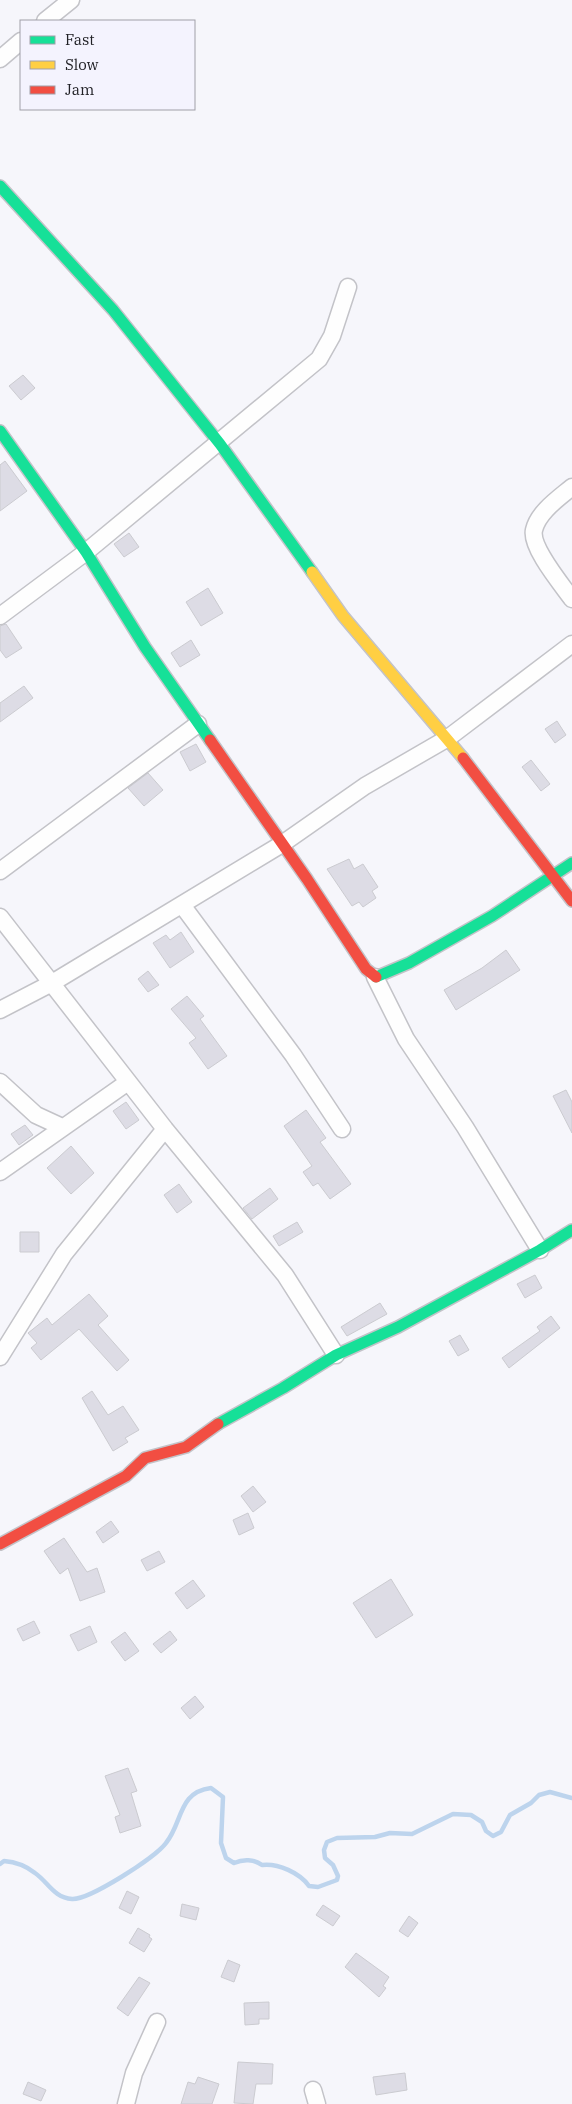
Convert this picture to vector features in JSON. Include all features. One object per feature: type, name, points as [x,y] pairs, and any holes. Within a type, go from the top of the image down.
[{"type":"street","points":[[46,20],[70,0]]},
{"type":"street","points":[[0,59],[20,42]]},
{"type":"street","points":[[0,186],[113,310],[220,444],[343,616],[448,738],[572,901]]},
{"type":"street","points":[[0,616],[86,552],[220,444],[319,359],[332,336],[348,287]]},
{"type":"street","points":[[2,439],[86,552],[144,647],[282,844],[366,969],[375,976],[406,1039],[465,1127],[540,1250]]},
{"type":"street","points":[[572,487],[543,512],[533,530],[536,547],[572,599]]},
{"type":"street","points":[[0,1010],[52,983],[282,844],[365,786],[448,738],[572,644]]},
{"type":"street","points":[[0,871],[198,724]]},
{"type":"street","points":[[375,976],[391,972],[462,933],[554,877],[572,863]]},
{"type":"street","points":[[182,904],[293,1056],[342,1129]]},
{"type":"street","points":[[0,917],[165,1129],[284,1275],[336,1355]]},
{"type":"street","points":[[0,1082],[36,1115],[62,1127]]},
{"type":"street","points":[[0,1172],[128,1082]]},
{"type":"street","points":[[0,1357],[64,1254],[165,1129]]},
{"type":"street","points":[[0,1544],[126,1476],[145,1458],[186,1447],[230,1416],[283,1388],[336,1355],[398,1326],[540,1250],[572,1230]]},
{"type":"street","points":[[126,2104],[134,2073],[157,2022]]},
{"type":"building","points":[[23,375],[35,388],[21,400],[9,386]]},
{"type":"building","points":[[5,461],[27,491],[0,511],[0,465]]},
{"type":"building","points":[[129,533],[139,547],[124,557],[114,544]]},
{"type":"building","points":[[208,588],[223,613],[201,626],[186,602]]},
{"type":"building","points":[[6,624],[22,648],[6,658],[0,650],[0,626]]},
{"type":"building","points":[[191,640],[200,655],[180,667],[171,653]]},
{"type":"building","points":[[24,686],[33,698],[0,722],[0,703]]},
{"type":"building","points":[[557,721],[566,735],[555,743],[545,729]]},
{"type":"building","points":[[196,744],[206,762],[190,771],[180,752]]},
{"type":"building","points":[[531,760],[550,784],[541,791],[522,767]]},
{"type":"building","points":[[148,773],[163,790],[144,806],[128,788]]},
{"type":"building","points":[[349,859],[354,869],[363,864],[378,887],[372,891],[376,898],[363,907],[359,902],[352,906],[327,869]]},
{"type":"building","points":[[181,932],[194,952],[170,968],[153,943],[166,935],[170,940]]},
{"type":"building","points":[[506,950],[520,970],[456,1010],[444,990],[482,968]]},
{"type":"building","points":[[148,971],[159,985],[148,992],[138,979]]},
{"type":"building","points":[[187,996],[204,1016],[200,1019],[227,1056],[208,1069],[189,1043],[196,1038],[171,1009]]},
{"type":"building","points":[[566,1090],[572,1102],[572,1133],[553,1096]]},
{"type":"building","points":[[126,1102],[139,1120],[126,1129],[113,1111]]},
{"type":"building","points":[[306,1110],[326,1138],[320,1142],[351,1184],[330,1199],[318,1183],[313,1186],[303,1172],[312,1166],[284,1126]]},
{"type":"building","points":[[25,1125],[33,1135],[19,1145],[11,1134]]},
{"type":"building","points":[[71,1146],[94,1173],[71,1194],[47,1168]]},
{"type":"building","points":[[179,1184],[192,1202],[177,1213],[164,1195]]},
{"type":"building","points":[[270,1188],[278,1199],[252,1219],[243,1208]]},
{"type":"building","points":[[297,1222],[303,1232],[279,1246],[273,1236]]},
{"type":"building","points":[[20,1232],[39,1232],[39,1252],[20,1252]]},
{"type":"building","points":[[535,1275],[542,1288],[525,1298],[517,1284]]},
{"type":"building","points":[[89,1294],[108,1316],[98,1325],[129,1360],[117,1371],[79,1329],[41,1360],[31,1348],[37,1343],[28,1333],[47,1318],[52,1325]]},
{"type":"building","points":[[380,1303],[387,1314],[347,1336],[341,1327]]},
{"type":"building","points":[[551,1316],[560,1328],[509,1368],[502,1358],[540,1331],[537,1327]]},
{"type":"building","points":[[460,1335],[469,1350],[458,1356],[449,1341]]},
{"type":"building","points":[[92,1391],[108,1415],[123,1406],[139,1430],[125,1438],[128,1442],[113,1451],[82,1398]]},
{"type":"building","points":[[253,1486],[266,1502],[253,1512],[241,1496]]},
{"type":"building","points":[[248,1513],[254,1528],[239,1535],[233,1520]]},
{"type":"building","points":[[111,1521],[119,1532],[103,1543],[96,1532]]},
{"type":"building","points":[[64,1538],[87,1572],[97,1568],[105,1592],[80,1601],[68,1568],[60,1574],[44,1551]]},
{"type":"building","points":[[159,1551],[165,1562],[147,1571],[141,1560]]},
{"type":"building","points":[[391,1579],[413,1615],[376,1638],[353,1603]]},
{"type":"building","points":[[193,1580],[205,1596],[187,1609],[175,1593]]},
{"type":"building","points":[[34,1621],[40,1633],[23,1641],[17,1629]]},
{"type":"building","points":[[90,1626],[97,1642],[78,1651],[70,1635]]},
{"type":"building","points":[[170,1631],[177,1640],[161,1653],[153,1644]]},
{"type":"building","points":[[125,1632],[139,1651],[125,1661],[111,1642]]},
{"type":"building","points":[[195,1696],[204,1707],[190,1719],[181,1708]]},
{"type":"building","points":[[128,1768],[137,1791],[131,1793],[141,1826],[120,1833],[115,1817],[120,1815],[105,1776]]},
{"type":"building","points":[[127,1891],[139,1897],[131,1914],[119,1908]]},
{"type":"building","points":[[182,1904],[199,1908],[196,1920],[180,1916]]},
{"type":"building","points":[[323,1905],[340,1916],[333,1926],[316,1915]]},
{"type":"building","points":[[409,1916],[418,1923],[408,1937],[399,1931]]},
{"type":"building","points":[[138,1928],[150,1935],[149,1937],[152,1939],[144,1952],[129,1943]]},
{"type":"building","points":[[356,1953],[389,1977],[383,1986],[386,1988],[379,1997],[345,1967]]},
{"type":"building","points":[[228,1960],[240,1965],[234,1982],[221,1977]]},
{"type":"building","points":[[139,1977],[150,1983],[128,2016],[117,2008]]},
{"type":"building","points":[[269,2002],[269,2019],[259,2019],[259,2024],[245,2025],[244,2003]]},
{"type":"building","points":[[238,2062],[273,2064],[272,2084],[256,2084],[253,2104],[234,2103]]},
{"type":"building","points":[[405,2073],[407,2090],[376,2095],[373,2077]]},
{"type":"building","points":[[198,2077],[219,2084],[212,2104],[181,2104],[188,2082],[195,2084]]},
{"type":"building","points":[[28,2082],[46,2090],[41,2101],[23,2094]]},
{"type":"waterway","points":[[0,1864],[4,1861],[12,1862],[28,1868],[56,1893],[66,1898],[72,1899],[92,1893],[136,1868],[160,1850],[171,1835],[182,1809],[192,1795],[211,1788],[223,1797],[221,1843],[226,1858],[234,1863],[248,1860],[262,1865],[282,1867],[300,1877],[309,1886],[318,1887],[337,1880],[338,1876],[333,1865],[325,1858],[324,1850],[327,1842],[337,1838],[375,1837],[390,1833],[412,1834],[453,1814],[471,1815],[482,1822],[486,1831],[493,1836],[501,1832],[510,1815],[531,1803],[539,1795],[550,1792],[572,1798]]},
{"type":"traffic: fast","points":[[0,186],[113,310],[220,444],[312,572]]},
{"type":"traffic: fast","points":[[0,431],[86,552],[145,647],[210,740]]},
{"type":"traffic: fast","points":[[376,977],[409,963],[492,916],[572,863]]},
{"type":"traffic: fast","points":[[218,1424],[283,1388],[336,1355],[398,1327],[540,1250],[572,1230]]},
{"type":"traffic: slow","points":[[312,572],[343,616],[463,758]]},
{"type":"traffic: jam","points":[[210,740],[307,879],[366,969],[376,977]]},
{"type":"traffic: jam","points":[[463,758],[572,901]]},
{"type":"traffic: jam","points":[[0,1544],[126,1476],[145,1458],[186,1447],[218,1424]]}]
